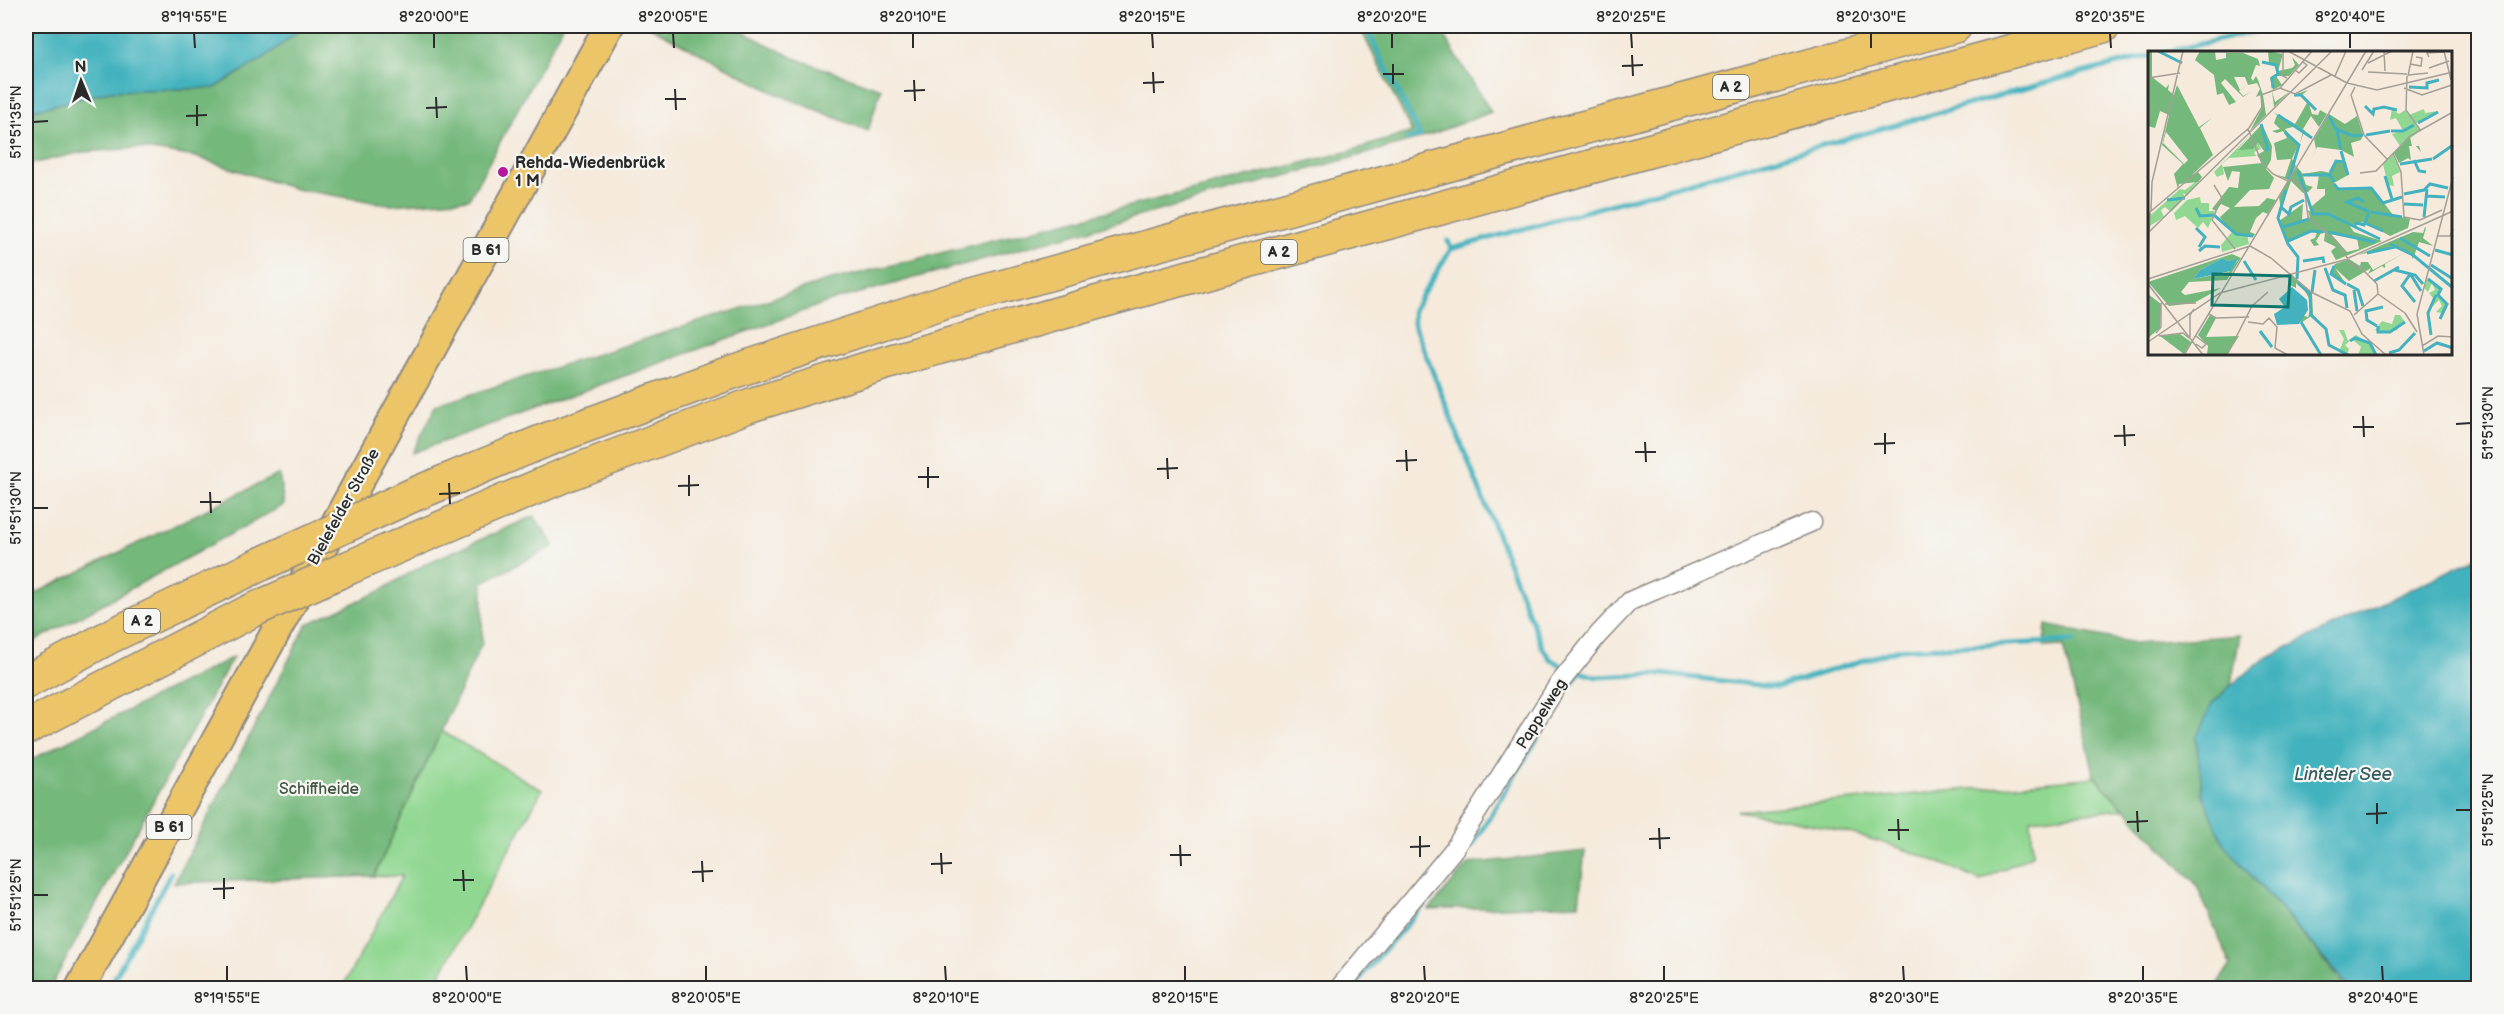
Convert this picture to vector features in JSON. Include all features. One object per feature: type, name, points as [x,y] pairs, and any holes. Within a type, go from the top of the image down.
[{"type":"highway","name":"A 2","points":[[26,682],[111,636],[415,494],[546,440],[735,371],[943,303],[1955,26]]},
{"type":"highway","name":"A 2","points":[[26,728],[250,611],[565,475],[751,405],[1113,298],[2103,26]]},
{"type":"highway","points":[[26,736],[84,696]]},
{"type":"main road","name":"Bielefelder Straße","points":[[80,988],[609,26]]},
{"type":"street","name":"Pappelweg","points":[[1339,988],[1454,849],[1558,685],[1598,634],[1630,601],[1812,522]]},
{"type":"green space","points":[[305,26],[563,26],[469,199],[392,205],[295,189],[196,157],[139,148],[83,152],[26,165],[26,112],[110,91],[215,88],[264,58]]},
{"type":"green space","points":[[648,26],[732,26],[794,58],[881,89],[868,131],[775,93]]},
{"type":"green space","points":[[1359,26],[1438,26],[1491,112],[1416,140],[831,301],[412,453],[437,405],[824,282],[1350,151],[1412,132]]},
{"type":"green space","points":[[279,474],[284,505],[26,646],[26,598]]},
{"type":"green space","name":"Schiffheide","points":[[534,516],[554,546],[483,582],[482,643],[374,876],[174,883],[307,624],[378,592],[427,563]]},
{"type":"green space","points":[[2046,625],[2134,643],[2240,635],[2231,685],[2212,704],[2226,846],[2345,985],[2330,988],[2214,988],[2231,965],[2196,884],[2095,777],[2063,646],[2044,647]]},
{"type":"green space","points":[[233,657],[50,988],[26,988],[26,762]]},
{"type":"green space","points":[[441,731],[542,790],[433,988],[342,988],[402,876],[374,876]]},
{"type":"green space","points":[[2095,777],[2124,809],[2031,819],[2033,854],[1980,881],[1922,856],[1862,836],[1737,811]]},
{"type":"green space","points":[[1585,851],[1579,904],[1429,910],[1468,864]]},
{"type":"water","points":[[26,26],[305,26],[264,58],[215,88],[110,91],[26,112]]},
{"type":"water","name":"Linteler See","points":[[2478,557],[2478,988],[2350,988],[2225,846],[2203,795],[2196,738],[2212,704],[2231,685],[2266,658]]},
{"type":"waterway","points":[[1365,26],[1420,136],[1408,140]]},
{"type":"waterway","points":[[2170,51],[2278,26]]},
{"type":"waterway","points":[[1451,249],[2081,73],[2148,56]]},
{"type":"waterway","points":[[1448,241],[1451,249],[1413,310],[1414,325],[1542,647],[1551,660],[1565,667]]},
{"type":"waterway","points":[[1578,671],[1596,677],[1661,674],[1777,687],[1900,649],[2074,641]]},
{"type":"waterway","points":[[1472,846],[1580,672]]},
{"type":"waterway","points":[[1354,988],[1365,972],[1463,860]]},
{"type":"waterway","points":[[109,988],[171,873]]},
{"type":"place","name":"Rehda-Wiedenbrück 1 M","points":[[503,172]]}]
